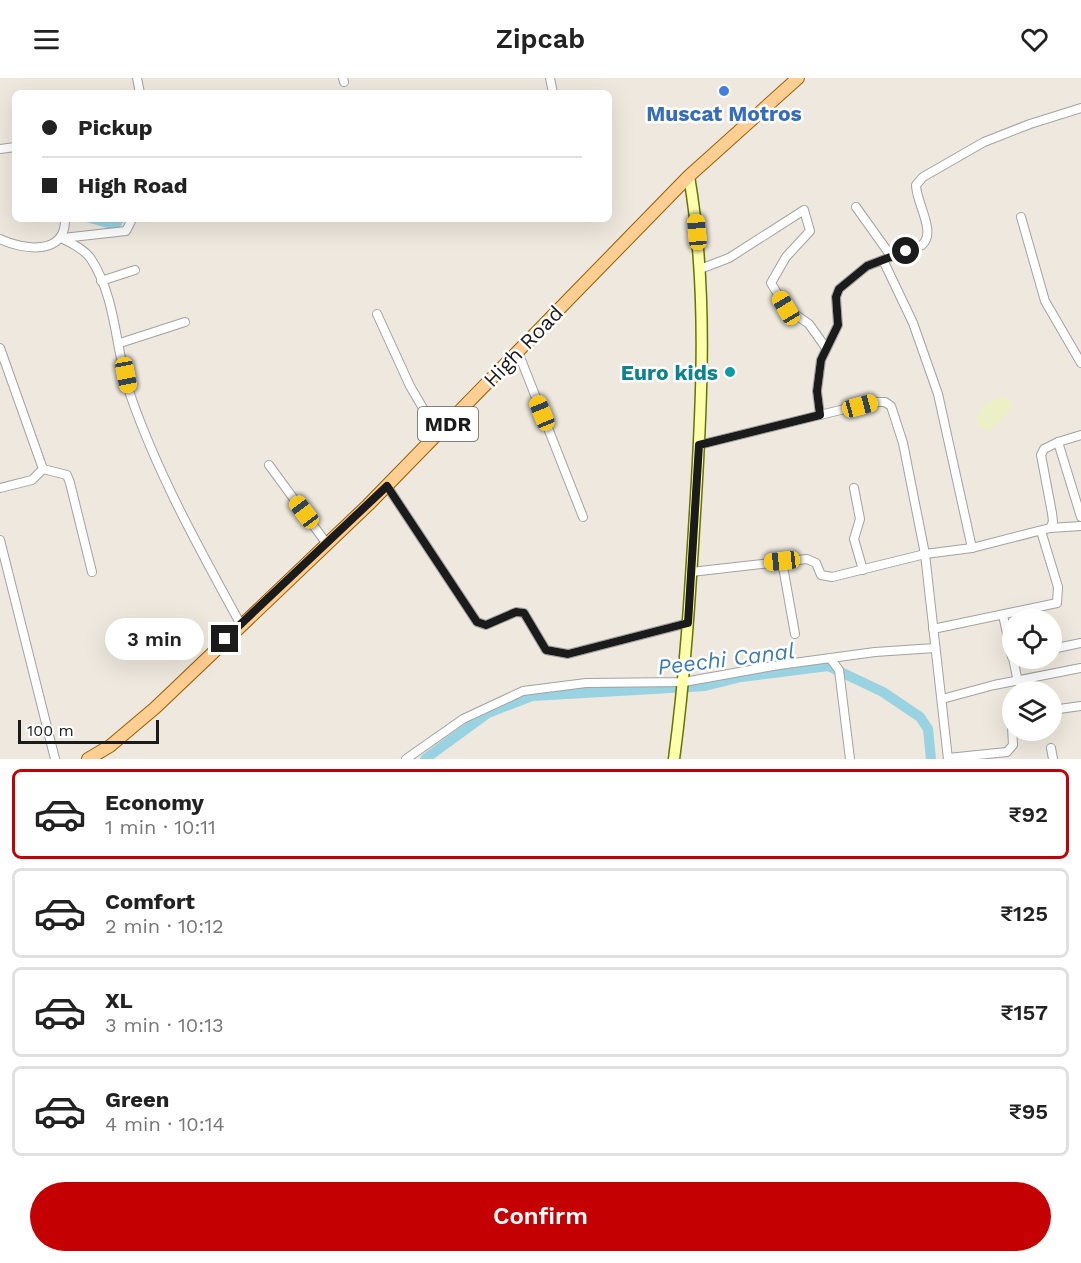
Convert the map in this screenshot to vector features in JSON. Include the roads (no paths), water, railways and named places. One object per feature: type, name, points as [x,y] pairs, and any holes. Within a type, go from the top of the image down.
[{"type":"main road","name":"High Road","points":[[88,759],[110,746],[155,708],[327,544],[387,486],[688,176],[786,82],[798,78]]},
{"type":"main road","points":[[674,759],[684,687],[699,445],[700,269],[688,176]]},
{"type":"street","points":[[820,415],[817,391],[821,360],[838,325],[836,297],[839,289],[867,266],[922,245],[928,240],[929,233],[916,196],[916,185],[923,177],[984,142],[1081,108]]},
{"type":"street","points":[[856,207],[887,258],[938,394],[972,548]]},
{"type":"street","points":[[700,269],[729,258],[804,210],[810,231],[786,257],[771,283],[786,308],[809,324],[826,348]]},
{"type":"street","points":[[1021,217],[1045,301],[1081,363]]},
{"type":"street","points":[[61,238],[65,222]]},
{"type":"street","points":[[0,239],[26,248],[48,247],[61,238],[126,231],[130,222]]},
{"type":"street","points":[[61,238],[78,246],[90,257],[101,281],[120,343],[129,391],[146,438],[188,528],[241,625]]},
{"type":"street","points":[[101,281],[135,270]]},
{"type":"street","points":[[377,314],[410,386],[438,434]]},
{"type":"street","points":[[120,343],[186,322]]},
{"type":"street","points":[[0,348],[43,469]]},
{"type":"street","points":[[518,351],[583,517]]},
{"type":"street","points":[[699,445],[873,402],[885,402],[891,406],[903,443],[925,554],[948,759],[1007,752],[1013,745],[1013,741]]},
{"type":"street","points":[[1050,528],[1053,522],[1052,513],[1041,455],[1044,449],[1058,442],[1081,435]]},
{"type":"street","points":[[1058,442],[1078,493],[1081,517]]},
{"type":"street","points":[[269,465],[327,544]]},
{"type":"street","points":[[0,488],[32,480],[43,469]]},
{"type":"street","points":[[43,469],[67,475],[92,572]]},
{"type":"street","points":[[387,486],[477,622],[486,625],[516,612],[524,613],[546,650],[568,654],[688,623]]},
{"type":"street","points":[[854,488],[860,519],[854,539],[863,570]]},
{"type":"street","points":[[691,572],[813,559],[825,578],[925,554],[972,548],[1050,528],[1081,526]]},
{"type":"street","points":[[1030,609],[1057,603],[1058,587],[1041,531]]},
{"type":"street","points":[[0,540],[55,759]]},
{"type":"street","points":[[782,561],[795,634]]},
{"type":"street","points":[[933,629],[1002,615]]},
{"type":"street","points":[[1062,647],[1081,644]]},
{"type":"street","points":[[406,759],[464,719],[523,691],[586,683],[684,687],[732,672],[830,658],[935,648]]},
{"type":"street","points":[[830,658],[839,670],[850,759]]},
{"type":"street","points":[[1022,681],[1081,668]]},
{"type":"street","points":[[942,699],[1002,686]]},
{"type":"street","points":[[1062,709],[1081,706]]},
{"type":"street","points":[[1051,748],[1053,759]]},
{"type":"water","points":[[86,222],[123,222],[118,231]]},
{"type":"waterway","name":"Peechi Canal","points":[[425,759],[488,713],[532,696],[705,686],[741,677],[828,666],[883,692],[920,717],[928,729],[931,759]]},
{"type":"place","name":"Muscat Motros","points":[[724,91]]},
{"type":"place","name":"Euro kids","points":[[730,372]]}]
